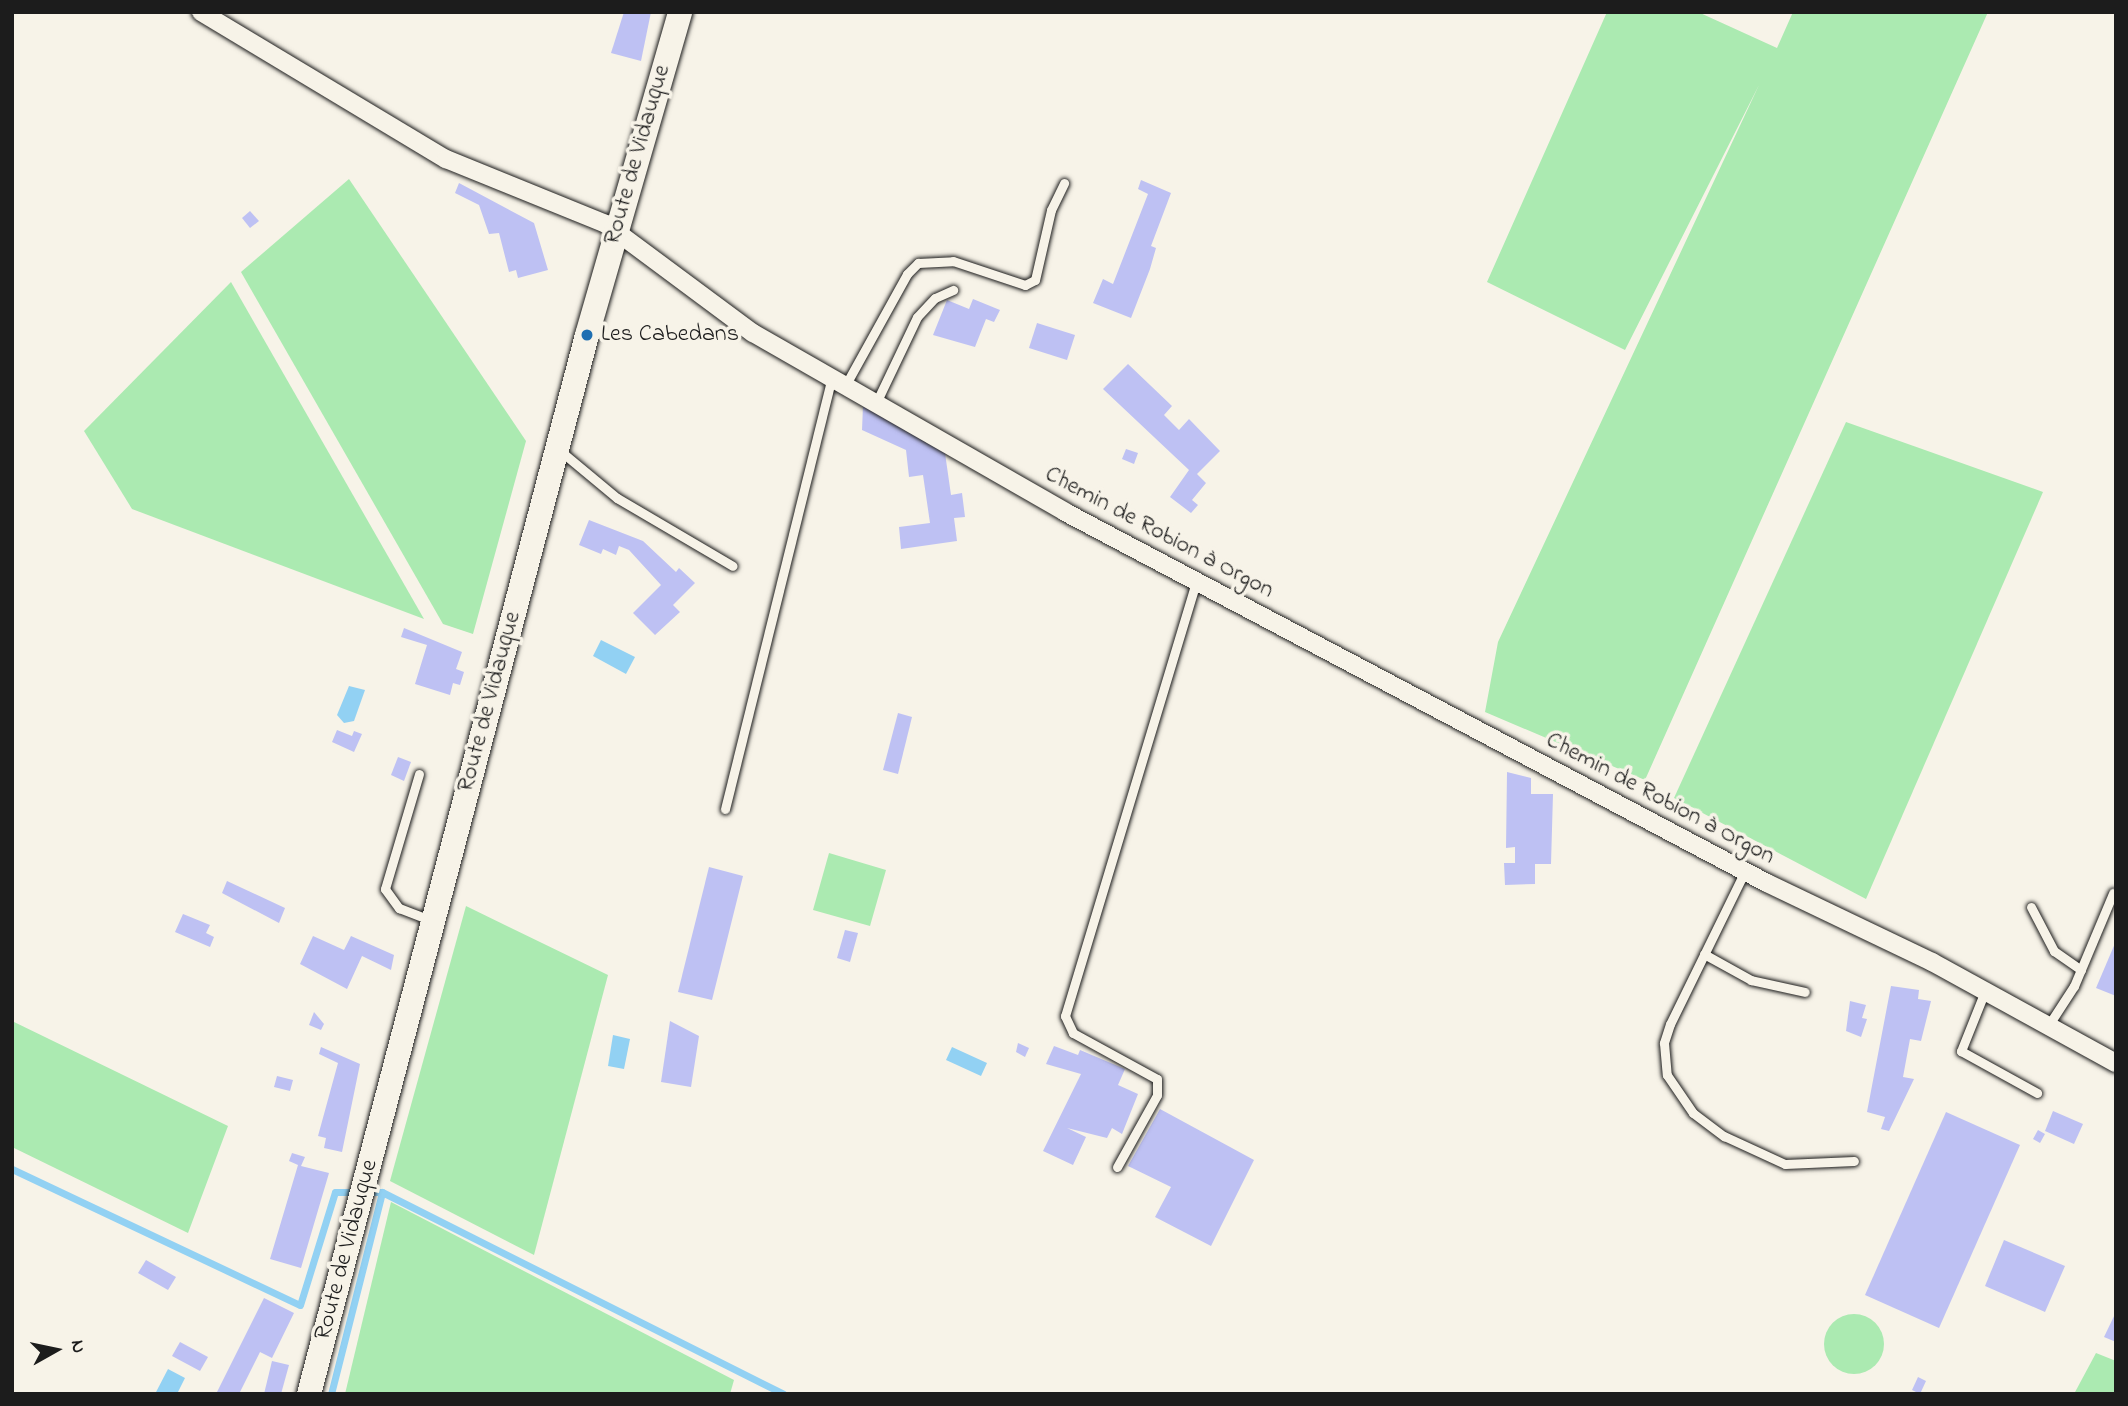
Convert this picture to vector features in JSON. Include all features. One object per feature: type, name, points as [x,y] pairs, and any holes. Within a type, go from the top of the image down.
[{"type":"street","name":"Chemin de Robion à Orgon","points":[[201,12],[446,159],[606,224],[620,237],[753,333],[1196,581],[1745,871],[1985,991],[2116,1063]]},
{"type":"street","name":"Route de Vidauque","points":[[309,1394],[557,448],[620,237],[680,12]]},
{"type":"lane","points":[[725,809],[839,382],[907,274],[918,263],[953,261],[1026,285],[1035,280],[1051,210],[1064,183]]},
{"type":"lane","points":[[876,403],[917,317],[935,298],[953,290]]},
{"type":"lane","points":[[557,448],[617,498],[733,566]]},
{"type":"lane","points":[[1117,1167],[1157,1095],[1157,1079],[1073,1032],[1065,1016],[1196,581]]},
{"type":"lane","points":[[419,774],[385,890],[399,908],[433,921]]},
{"type":"lane","points":[[1745,871],[1664,1043],[1667,1075],[1693,1113],[1724,1136],[1785,1164],[1854,1161]]},
{"type":"lane","points":[[2048,1026],[2081,970],[2113,893]]},
{"type":"lane","points":[[2031,907],[2053,951],[2081,970]]},
{"type":"lane","points":[[1704,954],[1751,980],[1805,992]]},
{"type":"lane","points":[[1985,991],[1961,1051],[2038,1093]]},
{"type":"green space","points":[[1607,12],[1698,12],[1777,48],[1793,12],[1988,12],[1645,780],[1485,712],[1498,642],[1759,85],[1625,350],[1487,282]]},
{"type":"green space","points":[[349,179],[526,441],[473,634],[443,624],[241,272]]},
{"type":"green space","points":[[231,282],[424,619],[132,509],[84,431]]},
{"type":"green space","points":[[1846,422],[2043,492],[1866,899],[1674,798]]},
{"type":"green space","points":[[829,853],[886,870],[870,926],[813,910]]},
{"type":"green space","points":[[466,906],[608,975],[534,1255],[390,1181]]},
{"type":"green space","points":[[12,1021],[228,1126],[188,1233],[12,1147]]},
{"type":"green space","points":[[391,1202],[734,1380],[730,1394],[345,1394]]},
{"type":"green space","points":[[1848,1314],[1860,1314],[1879,1327],[1884,1344],[1882,1356],[1871,1369],[1860,1374],[1848,1374],[1829,1361],[1824,1350],[1824,1338],[1837,1319]]},
{"type":"green space","points":[[2096,1353],[2116,1361],[2116,1394],[2074,1394]]},
{"type":"water","points":[[601,640],[635,657],[626,674],[593,656]]},
{"type":"water","points":[[349,686],[365,690],[354,721],[344,723],[337,715]]},
{"type":"water","points":[[613,1035],[630,1039],[624,1069],[608,1066]]},
{"type":"water","points":[[952,1047],[987,1063],[981,1076],[946,1060]]},
{"type":"water","points":[[168,1369],[185,1378],[177,1394],[155,1394]]},
{"type":"building","points":[[624,12],[651,12],[641,61],[611,53]]},
{"type":"building","points":[[1141,180],[1171,193],[1151,246],[1156,248],[1150,269],[1131,318],[1093,303],[1103,279],[1113,284],[1148,194],[1138,189]]},
{"type":"building","points":[[459,183],[534,223],[548,270],[518,278],[516,270],[509,272],[499,233],[489,234],[479,205],[455,193]]},
{"type":"building","points":[[250,211],[259,221],[250,228],[242,218]]},
{"type":"building","points":[[973,299],[1000,310],[994,322],[986,319],[975,347],[933,335],[947,300],[969,309]]},
{"type":"building","points":[[1037,323],[1075,335],[1067,360],[1029,348]]},
{"type":"building","points":[[1128,364],[1172,406],[1164,415],[1179,430],[1189,419],[1220,451],[1197,474],[1206,483],[1192,500],[1198,505],[1191,513],[1170,497],[1189,470],[1103,389]]},
{"type":"building","points":[[863,406],[945,453],[951,495],[962,493],[965,517],[954,518],[957,541],[901,549],[899,527],[930,523],[923,475],[909,477],[906,450],[862,430]]},
{"type":"building","points":[[1126,449],[1138,453],[1134,464],[1122,459]]},
{"type":"building","points":[[589,520],[643,541],[676,572],[679,568],[695,583],[673,605],[680,612],[655,635],[633,613],[661,585],[629,550],[619,546],[616,555],[603,549],[601,554],[579,545]]},
{"type":"building","points":[[404,628],[462,652],[456,669],[464,672],[460,685],[453,683],[450,695],[415,684],[427,645],[401,637]]},
{"type":"building","points":[[898,713],[912,717],[898,774],[883,770]]},
{"type":"building","points":[[337,730],[352,736],[354,731],[362,734],[354,752],[332,742]]},
{"type":"building","points":[[398,757],[411,762],[404,781],[391,775]]},
{"type":"building","points":[[1507,772],[1531,778],[1531,794],[1553,794],[1551,864],[1535,864],[1535,884],[1505,885],[1504,863],[1515,863],[1515,847],[1506,848]]},
{"type":"building","points":[[709,867],[743,876],[712,1000],[678,992]]},
{"type":"building","points":[[227,881],[285,908],[279,923],[222,893]]},
{"type":"building","points":[[183,914],[210,925],[206,933],[214,937],[210,947],[175,932]]},
{"type":"building","points":[[845,930],[858,933],[850,962],[837,958]]},
{"type":"building","points":[[313,936],[344,950],[351,936],[394,955],[391,970],[362,956],[347,989],[300,964]]},
{"type":"building","points":[[2116,941],[2116,996],[2096,988]]},
{"type":"building","points":[[1891,986],[1919,990],[1918,999],[1931,1001],[1921,1041],[1910,1039],[1903,1077],[1914,1079],[1889,1131],[1881,1129],[1885,1117],[1867,1112]]},
{"type":"building","points":[[1850,1001],[1866,1005],[1862,1018],[1867,1019],[1861,1037],[1846,1031]]},
{"type":"building","points":[[314,1012],[324,1024],[321,1030],[309,1025]]},
{"type":"building","points":[[670,1021],[699,1036],[691,1087],[661,1082]]},
{"type":"building","points":[[1018,1043],[1029,1048],[1025,1057],[1016,1052]]},
{"type":"building","points":[[1054,1046],[1078,1055],[1080,1050],[1125,1069],[1118,1085],[1138,1094],[1122,1134],[1112,1128],[1107,1138],[1067,1128],[1086,1137],[1073,1165],[1043,1151],[1081,1074],[1046,1064]]},
{"type":"building","points":[[321,1047],[360,1064],[342,1152],[324,1148],[326,1138],[318,1136],[338,1063],[319,1054]]},
{"type":"building","points":[[277,1076],[293,1080],[290,1091],[274,1087]]},
{"type":"building","points":[[1160,1109],[1254,1160],[1211,1246],[1155,1217],[1171,1187],[1128,1166]]},
{"type":"building","points":[[2053,1111],[2083,1124],[2074,1144],[2045,1131]]},
{"type":"building","points":[[1946,1112],[2020,1145],[1939,1328],[1865,1295]]},
{"type":"building","points":[[2038,1130],[2045,1134],[2040,1143],[2033,1139]]},
{"type":"building","points":[[292,1153],[305,1157],[301,1166],[329,1173],[301,1268],[270,1259],[298,1165],[289,1161]]},
{"type":"building","points":[[2004,1240],[2065,1266],[2045,1312],[1985,1286]]},
{"type":"building","points":[[146,1260],[176,1277],[168,1290],[138,1273]]},
{"type":"building","points":[[264,1298],[294,1313],[272,1358],[260,1352],[239,1394],[216,1394]]},
{"type":"building","points":[[2116,1312],[2116,1342],[2104,1337]]},
{"type":"building","points":[[180,1342],[208,1357],[200,1371],[172,1356]]},
{"type":"building","points":[[272,1361],[289,1365],[281,1394],[264,1394]]},
{"type":"building","points":[[1918,1377],[1926,1381],[1920,1394],[1912,1390]]},
{"type":"waterway","points":[[12,1169],[300,1305],[335,1192],[356,1192]]},
{"type":"waterway","points":[[368,1192],[382,1192],[783,1394]]},
{"type":"waterway","points":[[331,1394],[382,1192]]},
{"type":"place","name":"Les Cabedans","points":[[587,335]]}]
